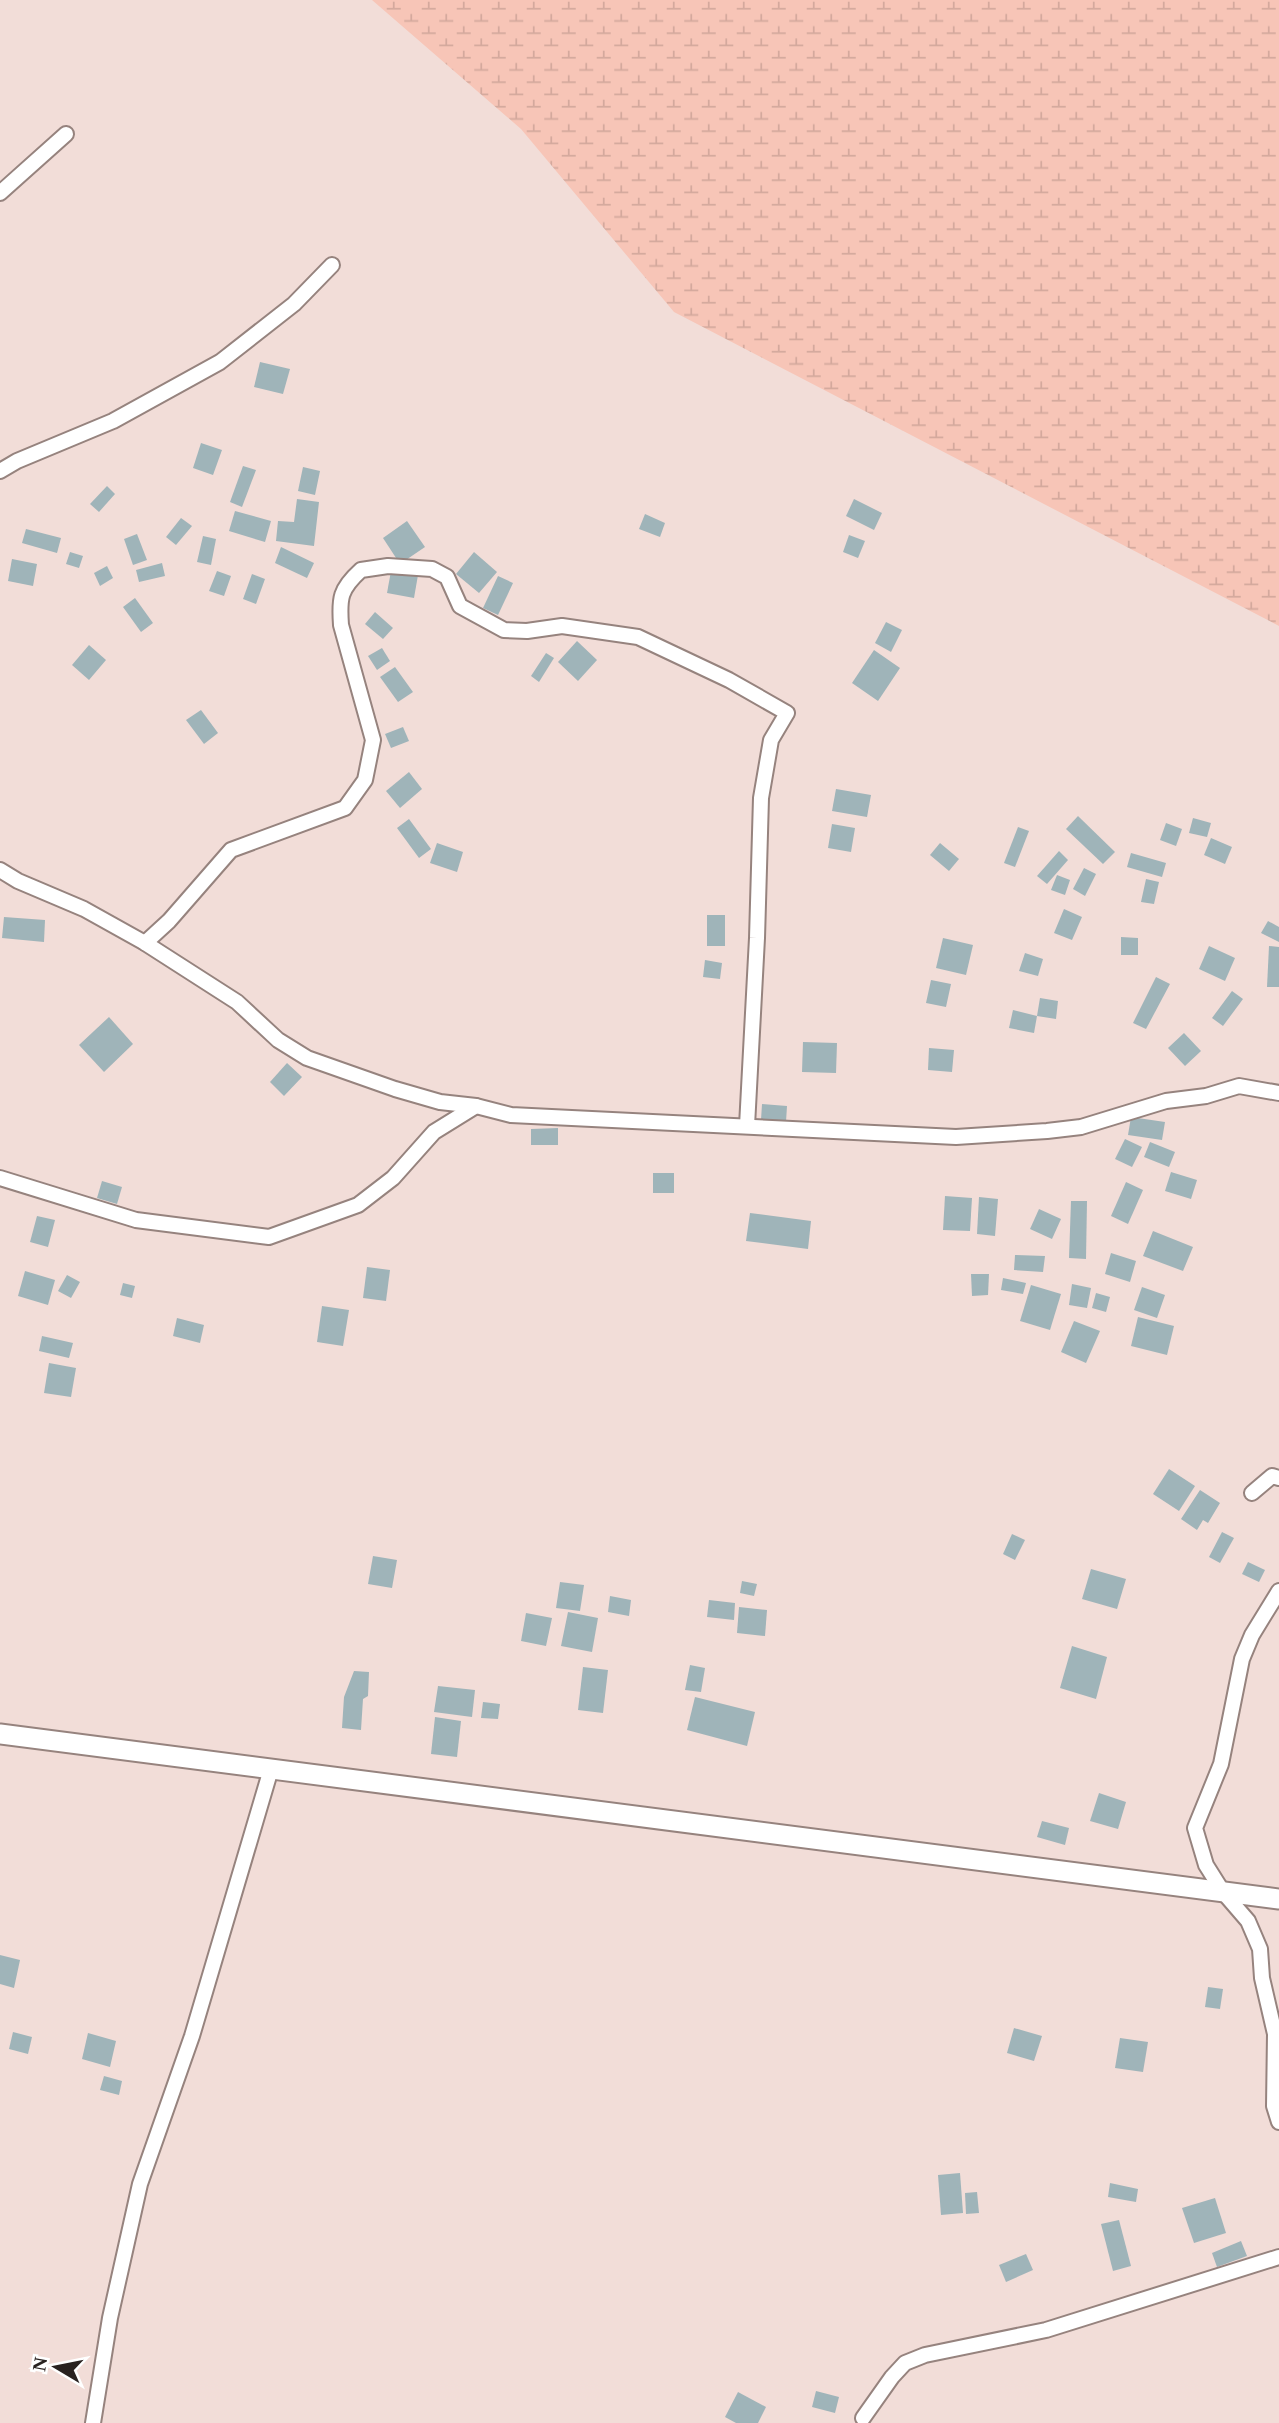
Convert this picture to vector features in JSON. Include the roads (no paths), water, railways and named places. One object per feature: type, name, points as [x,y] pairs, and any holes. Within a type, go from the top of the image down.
[{"type":"street","points":[[0,193],[66,134]]},
{"type":"street","points":[[0,471],[17,461],[113,421],[220,362],[294,304],[332,265]]},
{"type":"street","points":[[145,943],[169,921],[231,849],[345,808],[365,779],[373,740],[341,625],[342,592],[350,579],[361,570],[388,566],[432,569],[447,578],[460,606],[504,630],[527,631],[562,626],[638,637],[729,680],[787,713],[771,740],[761,798],[747,1126]]},
{"type":"street","points":[[0,870],[18,881],[84,908],[145,943],[237,1002],[278,1040],[307,1058],[395,1090],[440,1102],[476,1106],[511,1115],[956,1137],[1081,1127],[1166,1101],[1206,1096],[1239,1086],[1279,1093]]},
{"type":"street","points":[[0,1178],[136,1220],[269,1237],[358,1205],[393,1178],[434,1132],[476,1106]]},
{"type":"street","points":[[1252,1493],[1272,1476],[1279,1478]]},
{"type":"street","points":[[1279,1591],[1252,1635],[1242,1659],[1221,1765],[1195,1828],[1206,1865],[1223,1892],[1248,1921],[1260,1950],[1262,1978],[1275,2034],[1274,2106],[1279,2122]]},
{"type":"street","points":[[0,1734],[1279,1899]]},
{"type":"street","points":[[93,2423],[110,2318],[140,2184],[192,2036],[271,1769]]},
{"type":"street","points":[[863,2418],[905,2363],[925,2356],[1046,2330],[1279,2257]]}]
